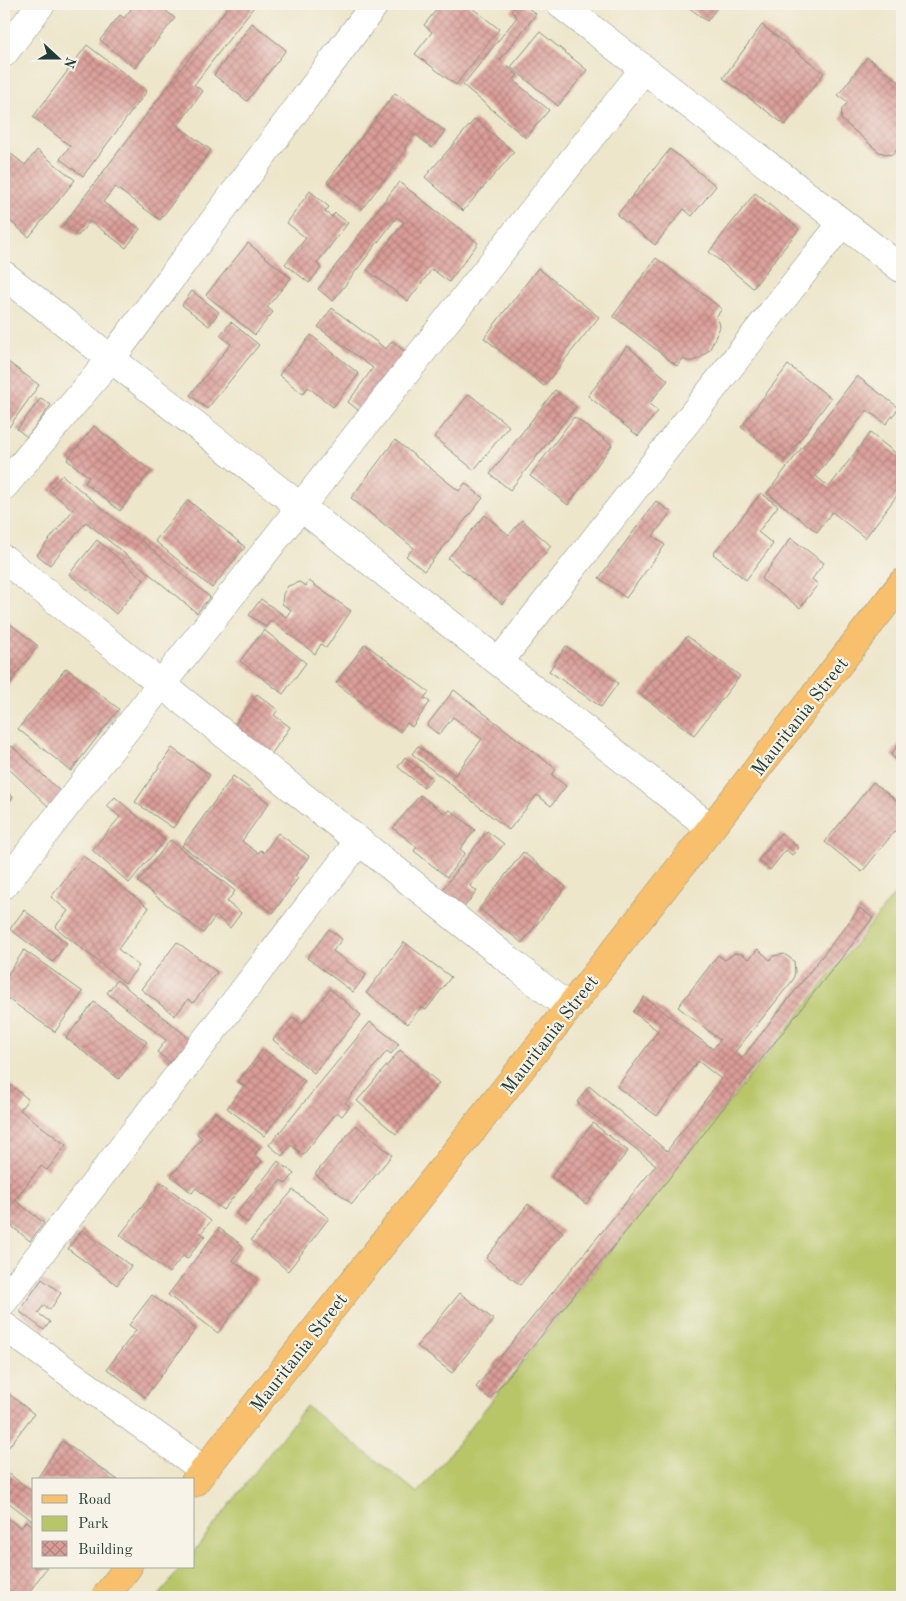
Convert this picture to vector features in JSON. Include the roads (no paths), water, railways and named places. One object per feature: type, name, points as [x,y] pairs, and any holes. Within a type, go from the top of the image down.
[{"type":"main road","name":"Mauritania Street","points":[[199,1477],[902,583]]},
{"type":"main road","points":[[105,1597],[127,1568]]},
{"type":"street","points":[[4,53],[41,4]]},
{"type":"street","points":[[4,486],[111,359],[375,4]]},
{"type":"street","points":[[560,4],[902,269]]},
{"type":"street","points":[[4,886],[644,69]]},
{"type":"street","points":[[499,662],[842,223]]},
{"type":"street","points":[[4,275],[711,828]]},
{"type":"street","points":[[4,559],[569,1008]]},
{"type":"street","points":[[4,1301],[359,841]]},
{"type":"street","points":[[4,1326],[199,1477]]}]
